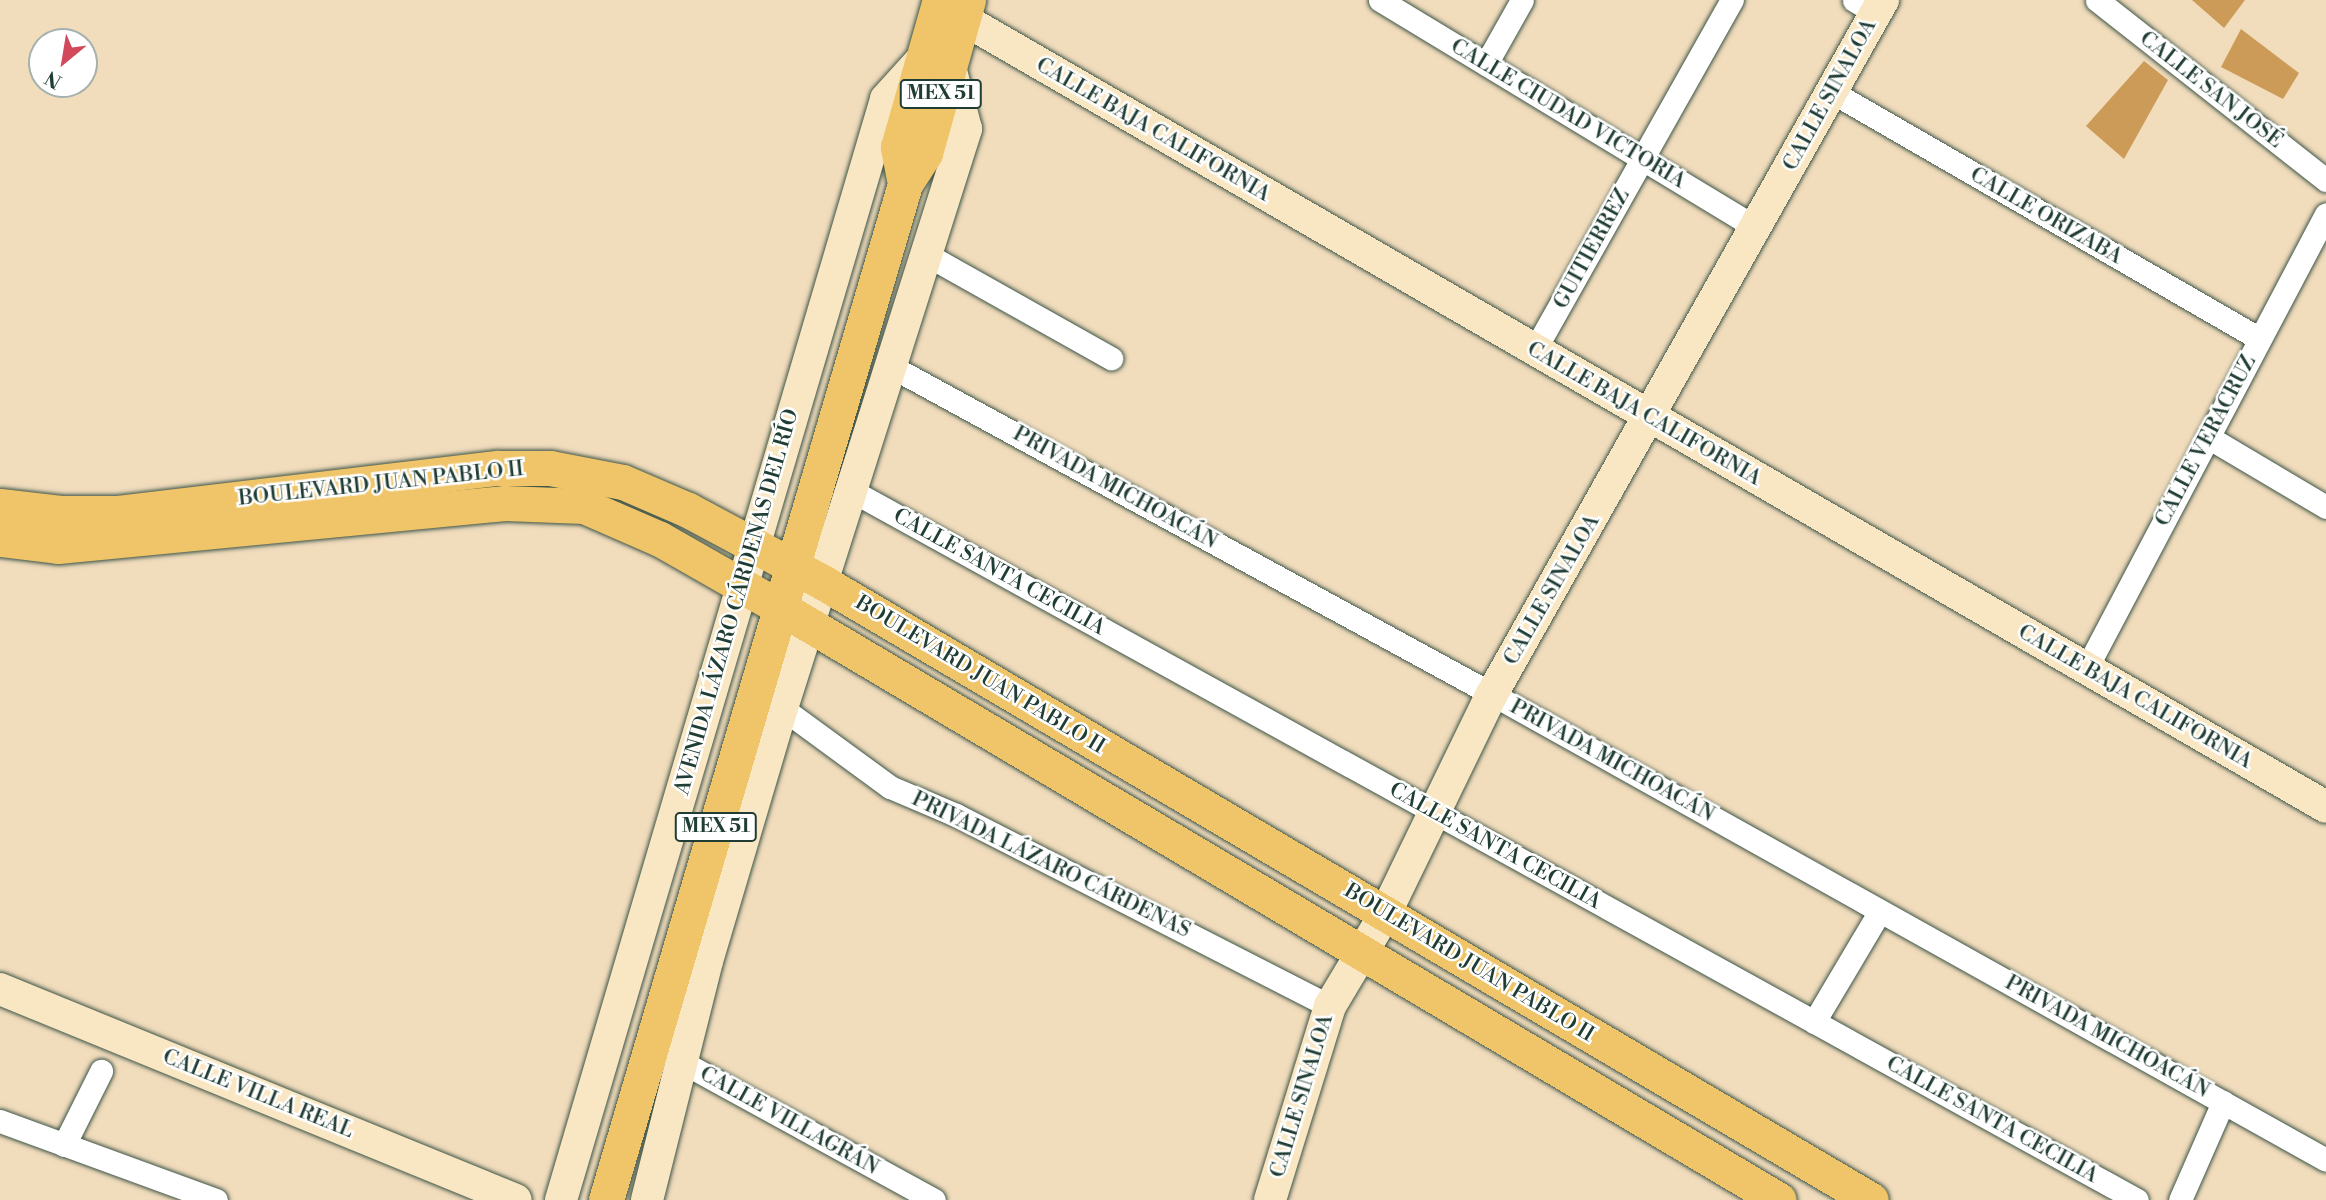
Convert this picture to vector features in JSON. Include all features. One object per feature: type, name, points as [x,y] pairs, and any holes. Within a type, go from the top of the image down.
[{"type":"main road","name":"AVENIDA LÁZARO CÁRDENAS DEL RÍO","points":[[606,1200],[809,575],[905,184],[898,147],[957,6]]},
{"type":"main road","name":"BOULEVARD JUAN PABLO II","points":[[0,506],[61,513],[118,513],[498,468],[550,468],[623,482],[753,543],[809,575],[1871,1200]]},
{"type":"main road","name":"BOULEVARD JUAN PABLO II","points":[[0,539],[58,546],[505,503],[584,506],[660,540],[795,616],[1779,1200]]},
{"type":"street","name":"CALLE CIUDAD VICTORIA","points":[[1380,0],[1756,228]]},
{"type":"street","points":[[1486,64],[1522,0]]},
{"type":"street","name":"GUITIERREZ","points":[[1534,351],[1732,0]]},
{"type":"street","name":"CALLE SAN JOSÉ","points":[[2097,0],[2326,180]]},
{"type":"street","name":"CALLE SINALOA","points":[[1270,1200],[1330,1006],[1385,914],[1432,811],[1492,694],[1651,418],[1832,92],[1871,4]]},
{"type":"street","name":"CALLE BAJA CALIFORNIA","points":[[957,6],[1534,351],[2326,807]]},
{"type":"street","name":"AVENIDA LÁZARO CÁRDENAS DEL RÍO","points":[[561,1200],[743,586],[753,543],[887,99],[936,60],[967,129],[854,492],[809,575]]},
{"type":"street","name":"CALLE ORIZABA","points":[[1832,92],[2259,339]]},
{"type":"street","name":"CALLE VERACRUZ","points":[[2086,669],[2326,214]]},
{"type":"street","points":[[929,256],[1111,358]]},
{"type":"street","name":"PRIVADA MICHOACÁN","points":[[894,368],[1492,694],[2326,1160]]},
{"type":"street","points":[[2208,437],[2326,507]]},
{"type":"street","name":"CALLE SANTA CECILIA","points":[[854,492],[2137,1200]]},
{"type":"street","name":"AVENIDA LÁZARO CÁRDENAS DEL RÍO","points":[[647,1200],[682,1062],[782,708],[795,616]]},
{"type":"street","name":"PRIVADA LÁZARO CÁRDENAS","points":[[782,708],[890,787],[956,815],[1330,1006]]},
{"type":"street","points":[[1814,1022],[1880,911]]},
{"type":"street","name":"CALLE VILLA REAL","points":[[0,989],[516,1200]]},
{"type":"street","name":"CALLE VILLAGRÁN","points":[[682,1062],[934,1200]]},
{"type":"street","points":[[64,1145],[101,1071]]},
{"type":"street","points":[[2180,1200],[2223,1102]]},
{"type":"street","points":[[0,1121],[216,1200]]},
{"type":"building","points":[[2192,0],[2245,0],[2224,28]]},
{"type":"building","points":[[2241,29],[2299,73],[2283,99],[2221,67]]},
{"type":"building","points":[[2144,61],[2168,80],[2124,159],[2086,126]]}]
